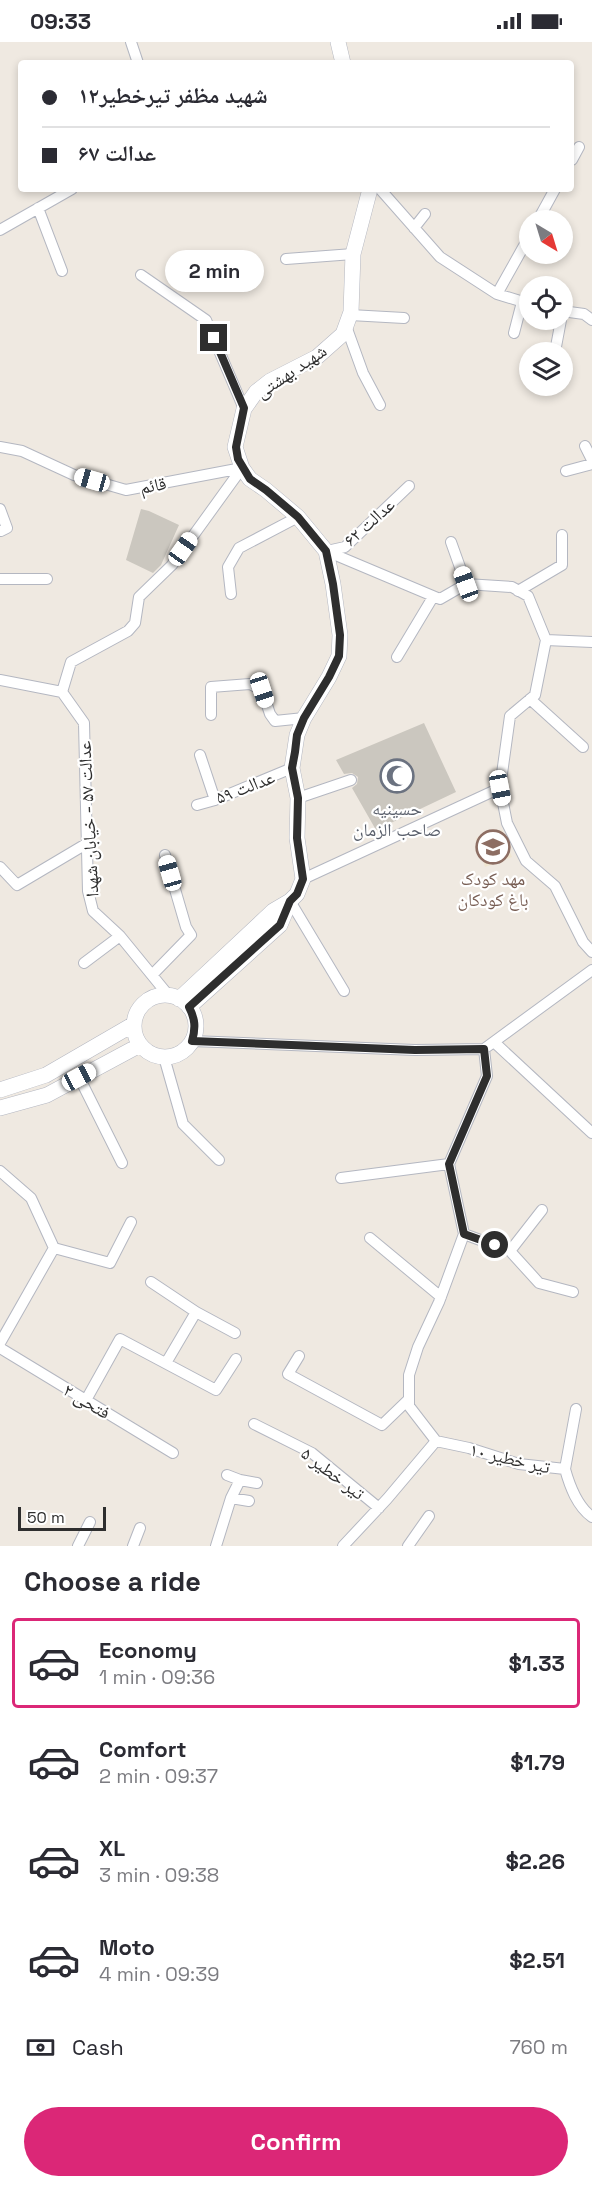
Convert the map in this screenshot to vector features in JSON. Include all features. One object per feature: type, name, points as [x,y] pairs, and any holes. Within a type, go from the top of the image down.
[{"type":"main road","points":[[338,42],[342,60]]},
{"type":"main road","points":[[348,321],[353,254],[369,192]]},
{"type":"main road","name":"شهید بهشتی","points":[[242,468],[236,447],[244,408],[255,392],[270,381],[316,357],[343,334],[348,321]]},
{"type":"main road","points":[[179,1000],[280,925],[290,901],[297,894],[303,879],[297,838],[298,798],[292,768],[297,735],[339,656],[340,635],[336,599],[326,551],[298,517],[250,479],[242,468]]},
{"type":"main road","points":[[159,996],[179,1000],[194,1017],[196,1029],[192,1041],[181,1053],[164,1057],[155,1056],[140,1045],[135,1035],[136,1014],[150,999],[159,996]]},
{"type":"main road","points":[[0,1090],[46,1075],[134,1024]]},
{"type":"main road","points":[[0,1108],[47,1095],[140,1045]]},
{"type":"street","points":[[131,42],[137,60]]},
{"type":"street","points":[[574,156],[579,147]]},
{"type":"street","points":[[0,230],[67,192]]},
{"type":"street","points":[[384,192],[440,257],[496,294],[519,301]]},
{"type":"street","points":[[543,210],[553,192]]},
{"type":"street","points":[[38,208],[62,271]]},
{"type":"street","points":[[414,228],[425,214]]},
{"type":"street","points":[[286,259],[353,254]]},
{"type":"street","points":[[496,294],[519,254]]},
{"type":"street","points":[[141,275],[206,320],[244,408]]},
{"type":"street","points":[[573,312],[584,314],[592,320]]},
{"type":"street","points":[[380,405],[363,373],[348,321],[404,318]]},
{"type":"street","points":[[514,333],[519,320]]},
{"type":"street","points":[[566,471],[592,462],[585,446]]},
{"type":"street","name":"قائم","points":[[0,447],[22,451],[74,475],[126,490],[242,468]]},
{"type":"street","points":[[0,680],[62,692],[71,662],[128,631],[135,623],[139,597],[172,566],[242,468]]},
{"type":"street","name":"عدالت ۶۲","points":[[326,551],[345,547],[409,486]]},
{"type":"street","points":[[0,509],[7,528],[1,531]]},
{"type":"street","points":[[231,594],[228,567],[239,548],[298,517]]},
{"type":"street","points":[[518,591],[562,565],[562,536]]},
{"type":"street","points":[[450,542],[466,584]]},
{"type":"street","points":[[326,551],[440,599],[466,584],[512,587],[528,596],[546,640],[536,695],[510,716],[500,788],[507,823],[526,861],[555,886],[583,942],[592,952]]},
{"type":"street","points":[[0,579],[47,579]]},
{"type":"street","points":[[397,657],[433,597]]},
{"type":"street","points":[[546,640],[592,642]]},
{"type":"street","points":[[212,715],[211,687],[250,684],[262,690],[270,714],[276,721],[304,718]]},
{"type":"street","name":"عدالت ۵۷ - خیابان شهدا","points":[[62,692],[84,723],[88,891],[93,911],[120,936],[179,1000]]},
{"type":"street","points":[[530,699],[583,747]]},
{"type":"street","points":[[200,755],[215,800]]},
{"type":"street","name":"عدالت ۵۹","points":[[197,805],[215,800],[292,768]]},
{"type":"street","points":[[298,798],[351,780]]},
{"type":"street","points":[[303,879],[500,788]]},
{"type":"street","points":[[0,867],[17,885],[86,844]]},
{"type":"street","points":[[153,974],[191,935],[186,927],[165,855]]},
{"type":"street","points":[[290,901],[344,991]]},
{"type":"street","points":[[84,963],[120,936]]},
{"type":"street","points":[[192,1041],[415,1050],[484,1049],[592,970]]},
{"type":"street","points":[[494,1042],[592,1133]]},
{"type":"street","points":[[348,1545],[436,1441],[409,1406],[410,1375],[418,1347],[441,1297],[464,1234],[449,1164],[487,1076],[484,1049]]},
{"type":"street","points":[[164,1057],[183,1124],[219,1160]]},
{"type":"street","points":[[79,1077],[122,1163]]},
{"type":"street","points":[[341,1178],[449,1164]]},
{"type":"street","points":[[0,1171],[31,1198],[54,1248]]},
{"type":"street","points":[[510,1251],[542,1210]]},
{"type":"street","points":[[54,1248],[110,1263],[131,1222]]},
{"type":"street","points":[[464,1234],[510,1251],[539,1283],[573,1292]]},
{"type":"street","points":[[370,1238],[441,1297]]},
{"type":"street","points":[[0,1343],[54,1248]]},
{"type":"street","points":[[151,1282],[196,1312],[236,1334]]},
{"type":"street","points":[[166,1363],[196,1312]]},
{"type":"street","points":[[86,1400],[120,1339],[216,1390],[236,1359]]},
{"type":"street","name":"فتحی ۲","points":[[0,1348],[173,1453]]},
{"type":"street","points":[[299,1356],[288,1374],[382,1425],[409,1399]]},
{"type":"street","points":[[565,1469],[576,1409]]},
{"type":"street","name":"تیر خطیر ۵","points":[[254,1424],[312,1453],[379,1508]]},
{"type":"street","name":"تیر خطیر ۱۰","points":[[436,1441],[469,1448],[519,1464],[565,1469],[571,1488],[585,1512],[592,1517]]},
{"type":"street","points":[[227,1475],[257,1483]]},
{"type":"street","points":[[216,1546],[231,1498],[240,1480]]},
{"type":"street","points":[[231,1498],[249,1500]]},
{"type":"street","points":[[408,1546],[429,1516]]},
{"type":"street","points":[[78,1546],[90,1522]]},
{"type":"street","points":[[133,1546],[140,1528]]},
{"type":"shaded area","name":"مهد کودک باغ کودکان","points":[[502,830],[512,857],[485,867],[476,838]]},
{"type":"building","points":[[141,509],[179,525],[161,565],[153,573],[126,560]]},
{"type":"building","name":"حسینیه صاحب الزمان","points":[[424,723],[456,792],[376,830],[352,788],[357,784],[358,777],[352,773],[344,774],[336,760]]},
{"type":"place","name":"حسینیه صاحب الزمان","points":[[397,776]]},
{"type":"place","name":"مهد کودک باغ کودکان","points":[[493,847]]},
{"type":"route","points":[[214,338],[244,408],[236,447],[238,459],[250,479],[298,517],[326,551],[336,599],[340,635],[339,656],[297,735],[292,768],[298,798],[297,838],[303,879],[280,925],[189,1007],[196,1029],[192,1041],[415,1050],[484,1049],[487,1076],[449,1164],[464,1234],[495,1245]]}]
